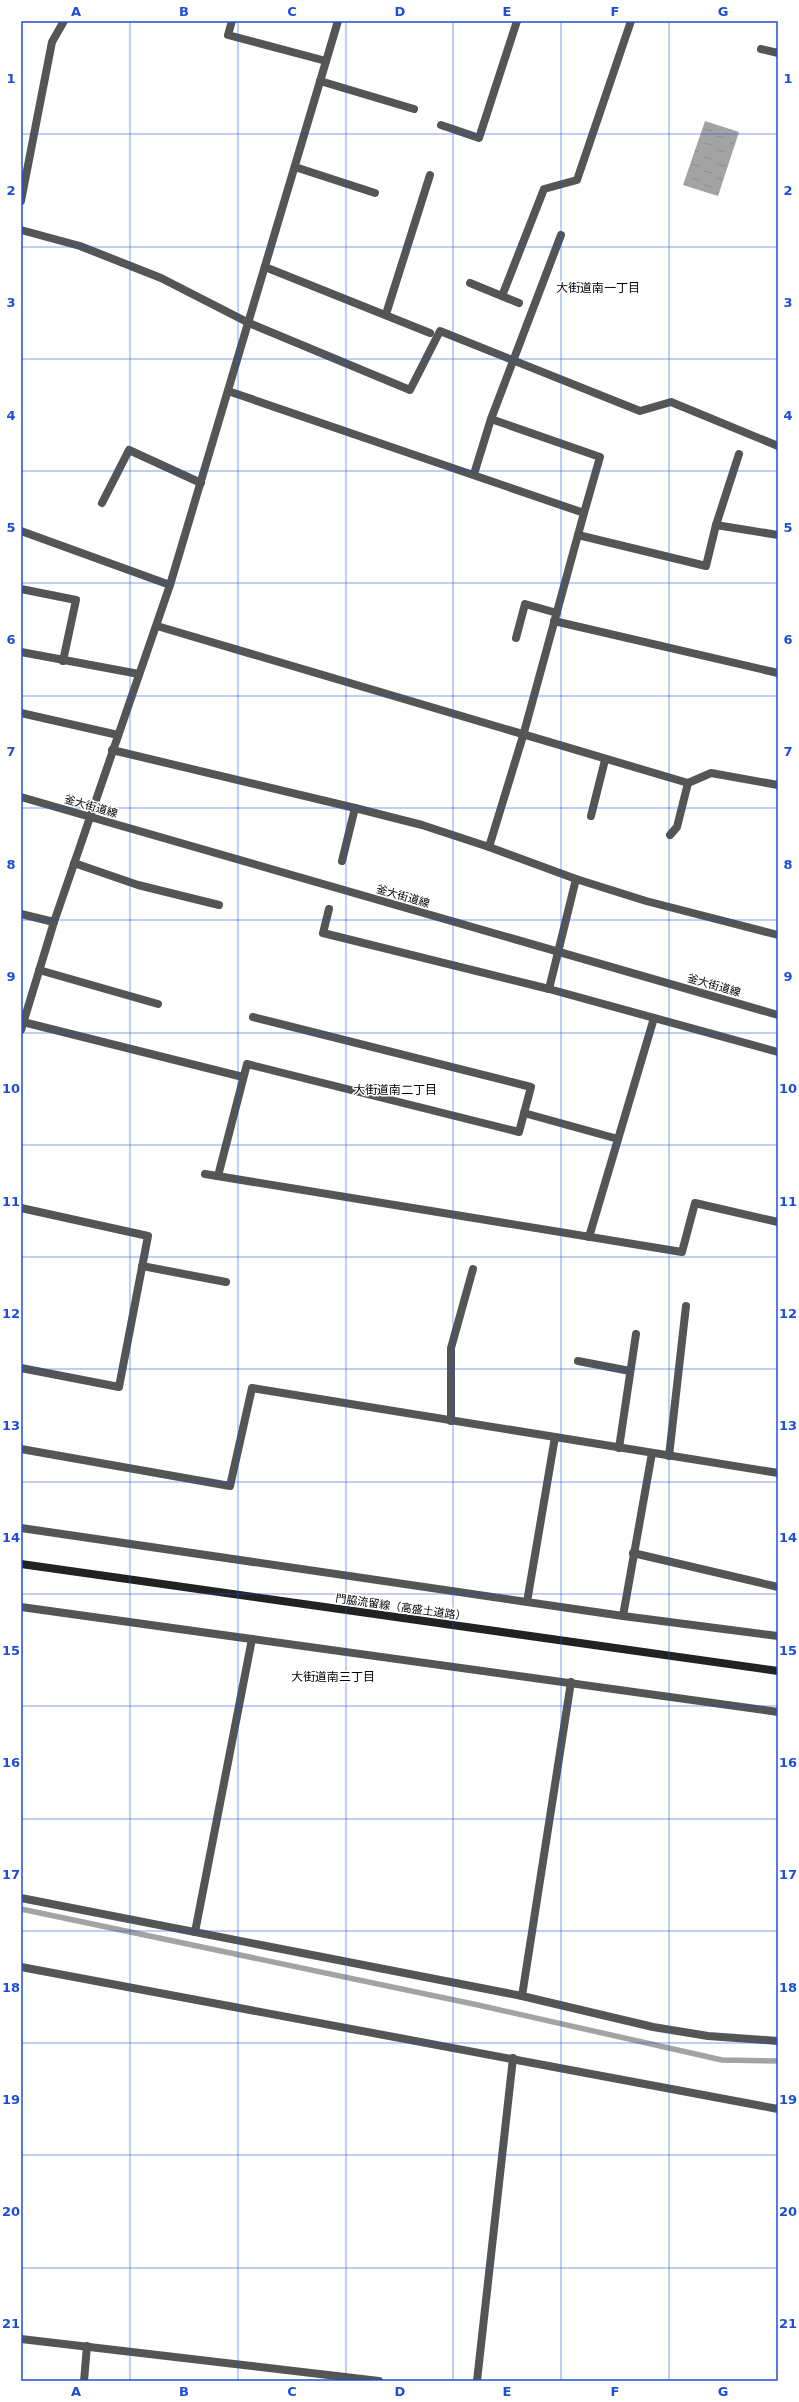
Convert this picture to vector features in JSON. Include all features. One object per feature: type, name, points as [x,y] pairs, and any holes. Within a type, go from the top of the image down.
[{"type":"main road","name":"門脇流留線（高盛土道路）","points":[[21,1564],[778,1671]]},
{"type":"street","points":[[21,201],[52,42],[64,21]]},
{"type":"street","points":[[232,21],[228,35],[326,62]]},
{"type":"street","points":[[243,1077],[22,1026],[54,922],[170,585],[202,483],[338,21]]},
{"type":"street","points":[[441,125],[479,138],[517,21]]},
{"type":"street","points":[[502,296],[544,189],[577,180],[631,21]]},
{"type":"street","points":[[761,49],[778,53]]},
{"type":"street","points":[[320,81],[414,109]]},
{"type":"street","points":[[295,167],[375,193]]},
{"type":"street","points":[[386,314],[430,175]]},
{"type":"street","points":[[21,230],[80,246],[162,278],[249,323],[410,390],[440,331],[640,411],[671,402],[778,446]]},
{"type":"street","points":[[474,474],[491,419],[561,235]]},
{"type":"street","points":[[265,267],[386,314],[430,333]]},
{"type":"street","points":[[470,283],[519,303]]},
{"type":"street","points":[[228,391],[474,474],[584,513]]},
{"type":"street","points":[[489,848],[523,736],[600,457],[491,419]]},
{"type":"street","points":[[102,502],[129,450],[202,483]]},
{"type":"street","points":[[578,535],[706,566],[716,524],[739,454]]},
{"type":"street","points":[[716,524],[778,535]]},
{"type":"street","points":[[21,531],[170,585]]},
{"type":"street","points":[[21,589],[76,600],[63,660]]},
{"type":"street","points":[[516,638],[525,604],[556,617],[778,673]]},
{"type":"street","points":[[157,626],[604,760],[688,783],[711,773],[778,785]]},
{"type":"street","points":[[21,652],[139,674]]},
{"type":"street","points":[[21,713],[118,735]]},
{"type":"street","points":[[112,750],[422,825],[576,879],[646,901],[778,935]]},
{"type":"street","points":[[591,816],[604,760]]},
{"type":"street","points":[[670,835],[677,827],[688,783]]},
{"type":"street","name":"釜大街道線","points":[[21,797],[778,1015]]},
{"type":"street","points":[[342,861],[355,808]]},
{"type":"street","points":[[74,863],[138,885],[219,905]]},
{"type":"street","points":[[549,990],[560,952],[576,879]]},
{"type":"street","points":[[329,909],[323,933],[549,990],[778,1052]]},
{"type":"street","points":[[21,914],[54,922]]},
{"type":"street","points":[[39,970],[158,1004]]},
{"type":"street","points":[[218,1176],[247,1064],[519,1132],[531,1087],[253,1017]]},
{"type":"street","points":[[589,1237],[654,1018]]},
{"type":"street","points":[[524,1113],[618,1139]]},
{"type":"street","points":[[205,1174],[682,1252],[695,1203],[778,1222]]},
{"type":"street","points":[[21,1208],[148,1236],[119,1387],[21,1368]]},
{"type":"street","points":[[142,1266],[226,1282]]},
{"type":"street","points":[[451,1420],[451,1348],[473,1269]]},
{"type":"street","points":[[669,1456],[686,1306]]},
{"type":"street","points":[[619,1448],[636,1334]]},
{"type":"street","points":[[578,1361],[630,1370]]},
{"type":"street","points":[[21,1450],[230,1486],[252,1388],[778,1473]]},
{"type":"street","points":[[527,1602],[555,1437]]},
{"type":"street","points":[[623,1616],[652,1453]]},
{"type":"street","points":[[21,1528],[623,1616],[778,1636]]},
{"type":"street","points":[[634,1552],[778,1587]]},
{"type":"street","points":[[21,1607],[571,1682],[778,1712]]},
{"type":"street","points":[[195,1932],[252,1639]]},
{"type":"street","points":[[522,1996],[571,1682]]},
{"type":"street","points":[[21,1898],[522,1996],[653,2027],[708,2036],[778,2041]]},
{"type":"street","points":[[21,1968],[513,2058],[778,2109]]},
{"type":"street","points":[[476,2381],[513,2058]]},
{"type":"street","points":[[21,2339],[379,2381]]},
{"type":"street","points":[[84,2381],[87,2346]]},
{"type":"water","points":[[705,121],[739,132],[718,196],[683,185]]},
{"type":"waterway","points":[[21,1909],[478,2005],[722,2060],[778,2061]]},
{"type":"district","name":"大街道南一丁目","points":[[598,288]]},
{"type":"district","name":"大街道南二丁目","points":[[395,1090]]},
{"type":"district","name":"大街道南三丁目","points":[[333,1677]]}]
